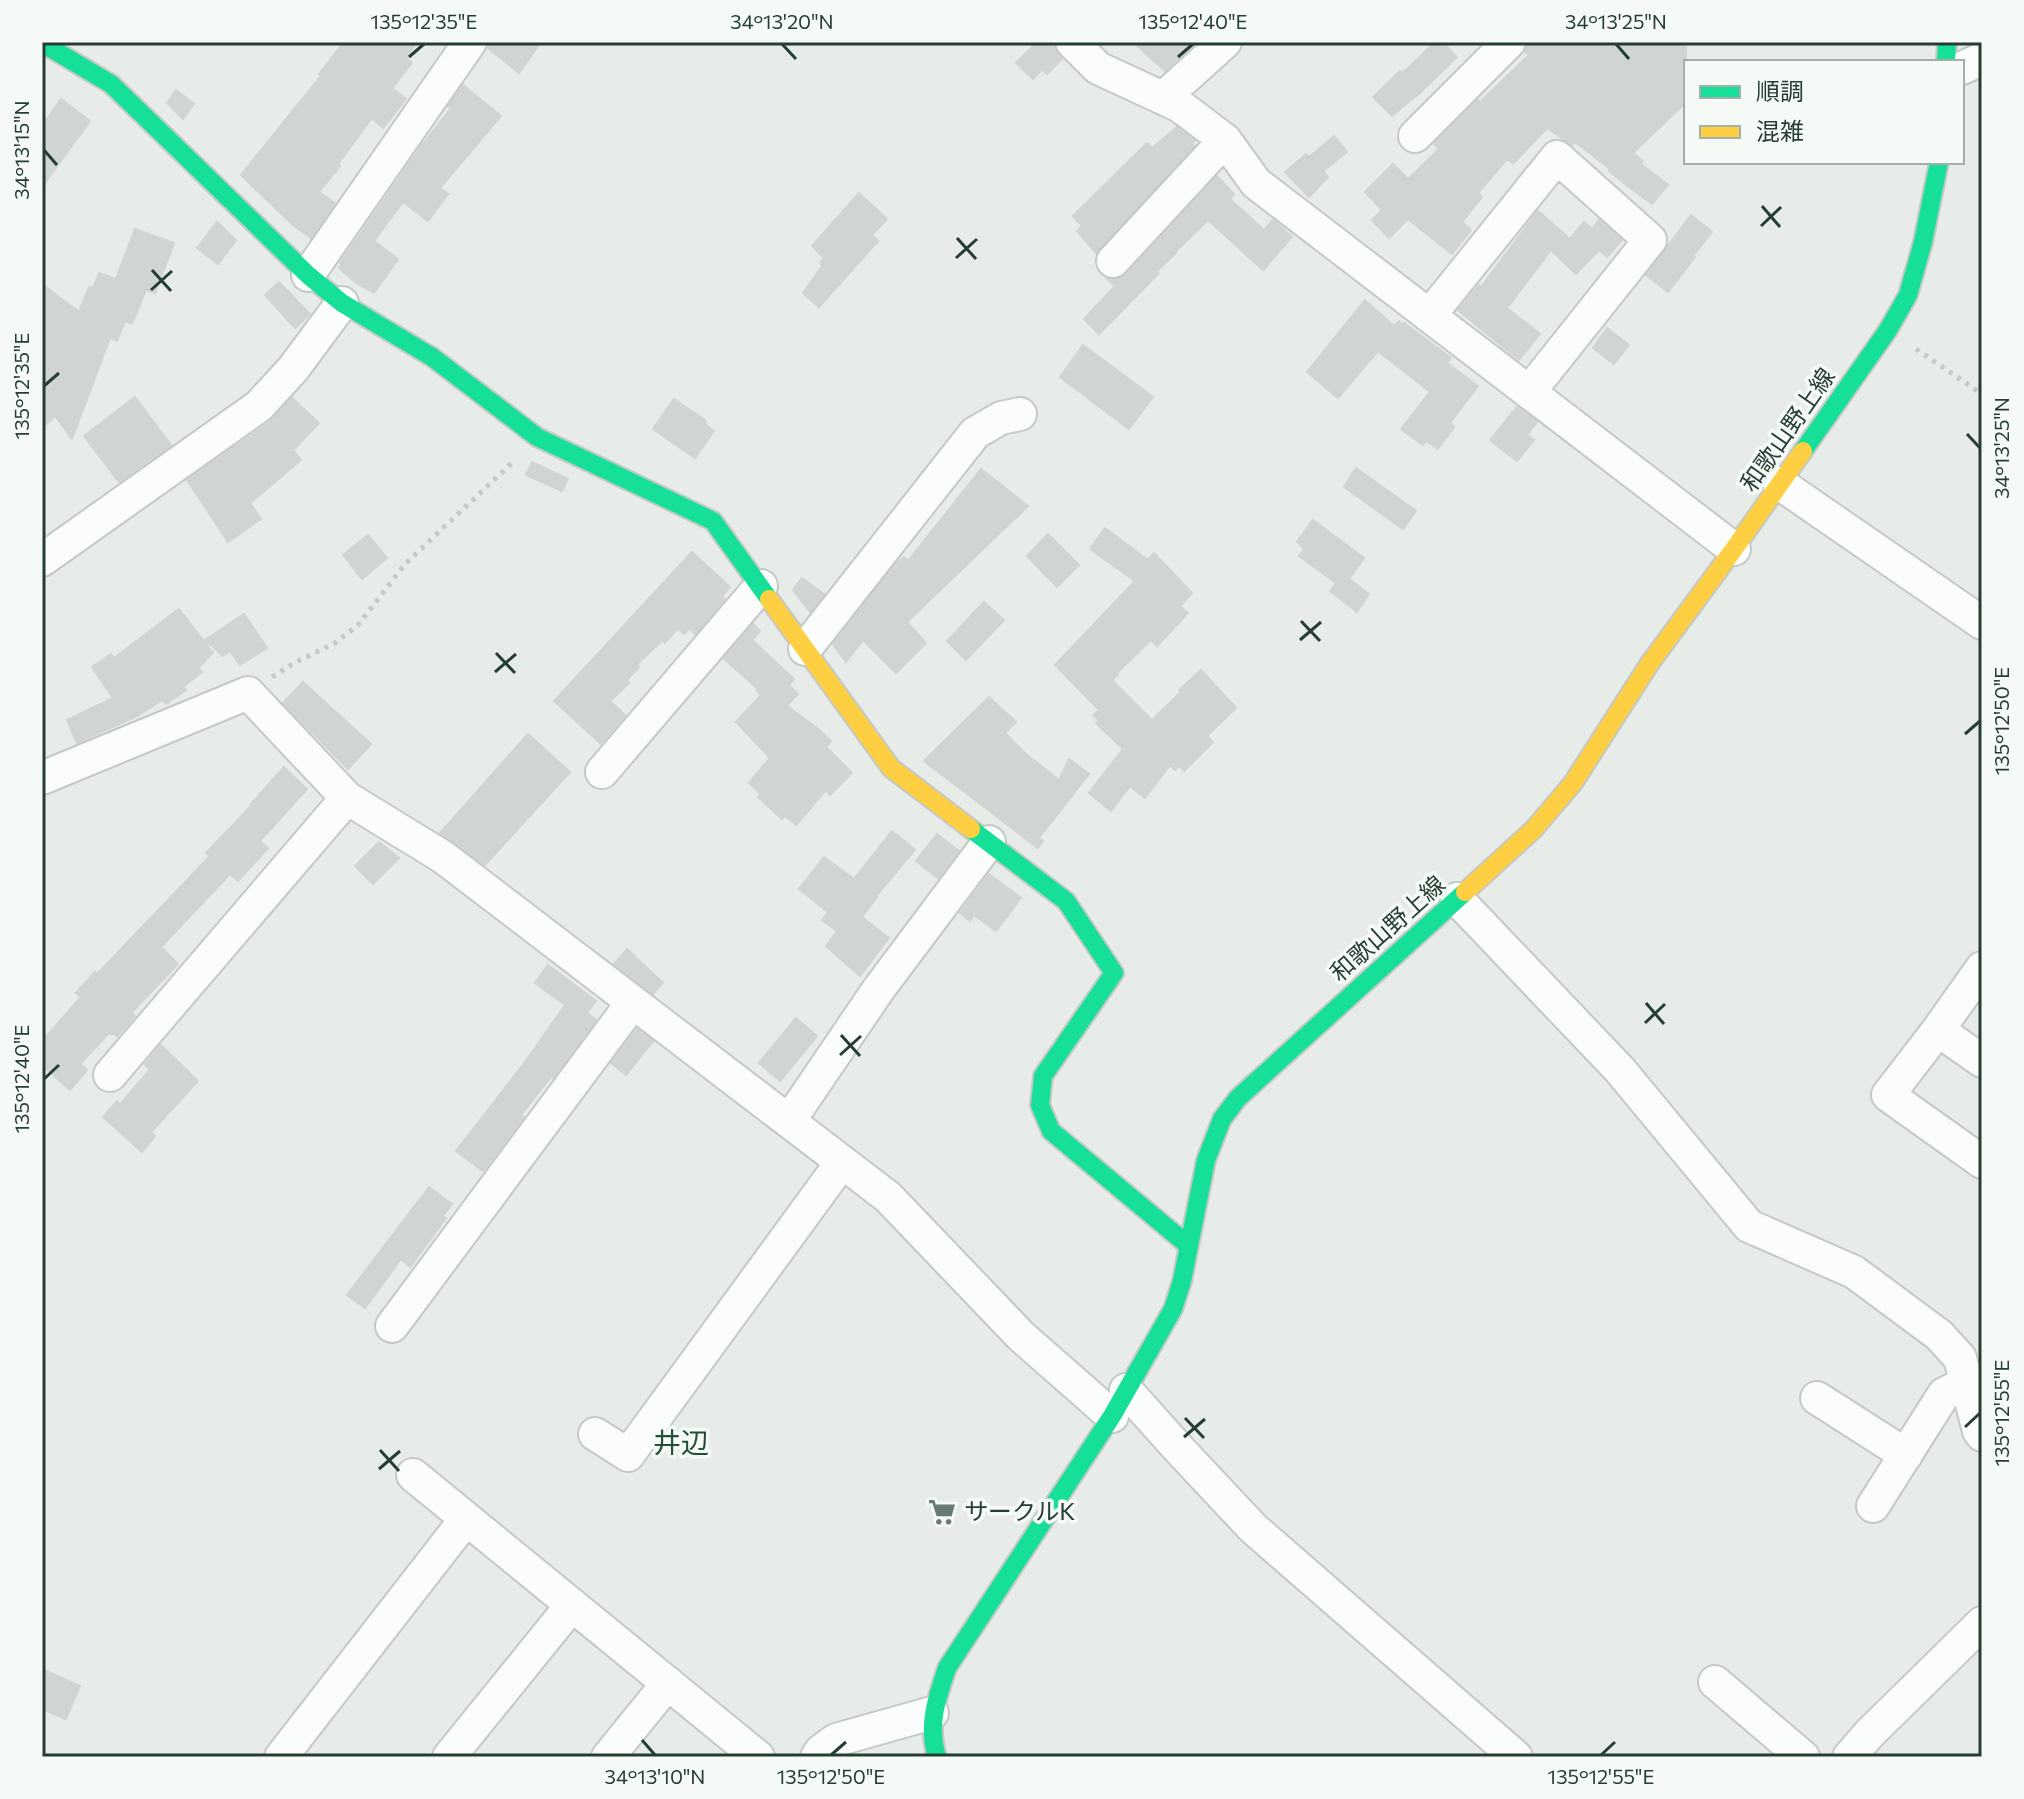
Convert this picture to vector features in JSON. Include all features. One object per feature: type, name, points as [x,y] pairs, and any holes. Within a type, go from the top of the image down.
[{"type":"main road","points":[[42,43],[111,84],[308,275],[342,303],[432,357],[537,437],[713,521],[891,768],[1066,901],[1114,973],[1043,1076],[1040,1105],[1051,1131],[1189,1246]]},
{"type":"main road","name":"和歌山野上線","points":[[937,1757],[932,1713],[947,1668],[1119,1403],[1173,1309],[1182,1281],[1206,1160],[1222,1119],[1238,1098],[1534,829],[1573,783],[1650,663],[1888,330],[1908,295],[1923,242],[1939,164]]},
{"type":"street","points":[[308,275],[470,42]]},
{"type":"street","points":[[1072,42],[1098,68],[1180,106],[1225,140],[1256,183],[1734,549]]},
{"type":"street","points":[[1163,98],[1225,42]]},
{"type":"street","points":[[1415,136],[1509,42]]},
{"type":"street","points":[[1113,261],[1225,140]]},
{"type":"street","points":[[1429,316],[1557,157],[1650,240],[1529,392]]},
{"type":"street","points":[[42,560],[259,406],[293,369],[342,303]]},
{"type":"street","points":[[805,649],[975,433],[1001,418],[1020,414]]},
{"type":"street","points":[[1779,483],[1982,623]]},
{"type":"street","points":[[602,772],[761,586]]},
{"type":"street","points":[[42,778],[248,693],[347,798],[443,857],[888,1197],[1021,1336],[1119,1403],[1253,1528],[1516,1757]]},
{"type":"street","points":[[110,1075],[347,798]]},
{"type":"street","points":[[789,1121],[878,990],[989,842]]},
{"type":"street","points":[[1457,899],[1620,1070],[1749,1226],[1854,1272],[1939,1335],[1960,1358],[1982,1435]]},
{"type":"street","points":[[1982,968],[1888,1095],[1982,1162]]},
{"type":"street","points":[[392,1326],[633,1002]]},
{"type":"street","points":[[1938,1030],[1982,1061]]},
{"type":"street","points":[[595,1434],[628,1455],[842,1162]]},
{"type":"street","points":[[1873,1506],[1944,1394],[1966,1383]]},
{"type":"street","points":[[1817,1398],[1906,1455]]},
{"type":"street","points":[[413,1475],[758,1757]]},
{"type":"street","points":[[281,1757],[466,1519]]},
{"type":"street","points":[[449,1757],[572,1605]]},
{"type":"street","points":[[1849,1757],[1982,1623]]},
{"type":"street","points":[[1715,1682],[1803,1757]]},
{"type":"street","points":[[608,1757],[668,1683]]},
{"type":"street","points":[[817,1757],[836,1740],[932,1713]]},
{"type":"path","points":[[1888,330],[1982,394]]},
{"type":"path","points":[[248,693],[294,663],[335,643],[358,625],[405,564],[537,437]]},
{"type":"building","points":[[344,42],[417,42],[406,58],[412,63],[392,88],[406,99],[383,128],[372,118],[338,164],[340,166],[319,192],[335,203],[311,238],[294,226],[241,175],[321,76],[319,74]]},
{"type":"building","points":[[489,42],[541,42],[519,73],[488,48]]},
{"type":"building","points":[[1037,42],[1054,42],[1054,48],[1062,59],[1047,74],[1042,69],[1033,79],[1016,63]]},
{"type":"building","points":[[1133,42],[1195,42],[1165,71]]},
{"type":"building","points":[[1435,42],[1442,42],[1457,57],[1392,116],[1373,97]]},
{"type":"building","points":[[1527,42],[1686,42],[1684,104],[1633,153],[1643,161],[1641,164],[1668,185],[1652,204],[1575,142],[1572,145],[1547,128],[1513,164],[1507,159],[1478,193],[1482,197],[1462,222],[1471,230],[1452,254],[1408,219],[1389,238],[1372,220],[1382,210],[1365,192],[1393,164],[1408,179],[1439,149],[1434,144],[1529,55],[1525,51]]},
{"type":"building","points":[[463,85],[501,116],[440,188],[448,194],[428,221],[403,202],[374,241],[398,259],[374,293],[339,268],[340,263],[451,108],[448,106]]},
{"type":"building","points":[[176,90],[194,104],[183,119],[167,103]]},
{"type":"building","points":[[61,99],[90,121],[42,187],[42,126]]},
{"type":"building","points":[[1177,127],[1195,141],[1192,143],[1194,146],[1096,253],[1077,231],[1082,226],[1073,216],[1147,143],[1152,148]]},
{"type":"building","points":[[1334,136],[1347,152],[1323,171],[1328,177],[1309,197],[1285,172]]},
{"type":"building","points":[[1217,176],[1234,194],[1230,199],[1264,230],[1273,220],[1292,237],[1263,270],[1208,220],[1099,334],[1084,319],[1115,286],[1107,279],[1118,279],[1127,274]]},
{"type":"building","points":[[859,193],[887,219],[872,235],[878,241],[819,307],[803,293],[822,266],[820,263],[824,258],[812,246]]},
{"type":"building","points":[[1538,211],[1570,239],[1584,222],[1592,229],[1599,220],[1622,240],[1607,257],[1599,250],[1576,274],[1551,250],[1507,308],[1540,334],[1519,360],[1458,310],[1479,285],[1481,287]]},
{"type":"building","points":[[1691,215],[1712,232],[1668,292],[1646,275]]},
{"type":"building","points":[[217,222],[236,240],[218,264],[197,248]]},
{"type":"building","points":[[135,229],[174,243],[155,293],[146,290],[132,324],[125,321],[117,341],[110,338],[72,439],[55,416],[42,428],[42,284],[79,312],[89,287],[93,288],[99,273],[116,279]]},
{"type":"building","points":[[279,282],[310,314],[295,328],[265,295]]},
{"type":"building","points":[[1365,300],[1394,326],[1399,321],[1404,323],[1451,358],[1447,363],[1478,386],[1450,423],[1454,427],[1438,449],[1426,441],[1423,445],[1401,429],[1430,392],[1378,351],[1338,398],[1307,372]]},
{"type":"building","points":[[1607,328],[1629,345],[1614,364],[1593,348]]},
{"type":"building","points":[[1083,345],[1153,397],[1129,429],[1060,377]]},
{"type":"building","points":[[135,397],[171,445],[119,482],[84,436]]},
{"type":"building","points":[[292,398],[319,423],[293,450],[301,460],[250,503],[261,519],[228,542],[187,480],[270,422]]},
{"type":"building","points":[[674,399],[706,421],[705,424],[714,431],[695,458],[653,429]]},
{"type":"building","points":[[1517,407],[1537,422],[1527,435],[1534,440],[1517,461],[1490,440]]},
{"type":"building","points":[[532,462],[568,479],[562,491],[526,475]]},
{"type":"building","points":[[1356,468],[1416,511],[1403,529],[1344,487]]},
{"type":"building","points":[[981,469],[1028,506],[907,622],[926,643],[896,673],[863,640],[846,662],[833,644],[896,563],[904,557],[908,561]]},
{"type":"building","points":[[1313,520],[1364,558],[1349,579],[1369,594],[1357,612],[1330,591],[1336,583],[1299,556],[1304,549],[1297,542]]},
{"type":"building","points":[[1105,528],[1148,560],[1154,553],[1192,593],[1180,606],[1188,613],[1157,646],[1151,640],[1112,680],[1152,720],[1201,670],[1236,708],[1207,736],[1213,742],[1184,771],[1179,766],[1175,770],[1170,765],[1145,798],[1130,786],[1111,811],[1089,793],[1123,749],[1096,723],[1099,720],[1093,715],[1099,710],[1055,665],[1135,581],[1090,549]]},
{"type":"building","points":[[1048,534],[1079,565],[1057,587],[1027,556]]},
{"type":"building","points":[[368,535],[387,558],[362,579],[343,555]]},
{"type":"building","points":[[692,552],[730,587],[722,596],[725,599],[695,634],[689,628],[684,634],[678,628],[665,643],[662,641],[637,664],[639,667],[627,680],[629,683],[610,701],[625,715],[601,744],[554,701]]},
{"type":"building","points":[[802,578],[824,594],[810,612],[793,590]]},
{"type":"building","points":[[984,602],[1004,620],[966,660],[947,641]]},
{"type":"building","points":[[179,609],[213,653],[198,668],[202,672],[183,687],[186,690],[166,704],[162,700],[137,716],[77,743],[67,720],[113,698],[92,667],[111,654],[114,658]]},
{"type":"building","points":[[244,614],[267,648],[240,665],[230,651],[223,656],[205,640]]},
{"type":"building","points":[[753,624],[760,631],[752,640],[794,679],[789,685],[798,694],[787,706],[831,741],[826,747],[852,773],[830,795],[826,790],[796,825],[785,816],[782,819],[758,797],[761,794],[749,783],[770,758],[736,722],[761,695],[724,659]]},
{"type":"building","points":[[303,682],[371,744],[348,769],[283,703]]},
{"type":"building","points":[[989,697],[1016,722],[1005,733],[1059,780],[1069,759],[1089,774],[1039,838],[1043,841],[1038,848],[924,761]]},
{"type":"building","points":[[528,734],[570,772],[485,865],[440,833]]},
{"type":"building","points":[[284,767],[307,789],[260,841],[268,848],[238,881],[230,874],[161,947],[178,964],[132,1012],[135,1016],[117,1037],[109,1033],[80,1064],[87,1070],[70,1090],[42,1065],[42,1041],[81,997],[76,993],[210,856],[206,853]]},
{"type":"building","points":[[892,831],[915,850],[862,917],[889,938],[860,976],[826,946],[837,931],[822,920],[828,912],[799,889],[824,857],[854,879]]},
{"type":"building","points":[[937,834],[959,851],[938,878],[916,861]]},
{"type":"building","points":[[379,842],[399,858],[373,884],[355,866]]},
{"type":"building","points":[[989,874],[1021,898],[996,931],[974,915],[970,921],[960,913]]},
{"type":"building","points":[[627,949],[663,983],[653,994],[614,964]]},
{"type":"building","points":[[548,965],[596,1001],[587,1013],[596,1020],[521,1115],[524,1117],[483,1171],[456,1151],[565,1005],[535,983]]},
{"type":"building","points":[[796,1018],[817,1036],[780,1081],[759,1063]]},
{"type":"building","points":[[637,1029],[653,1041],[626,1075],[611,1063]]},
{"type":"building","points":[[161,1045],[198,1081],[151,1132],[155,1136],[142,1152],[103,1117],[117,1101],[120,1104],[150,1070],[145,1064]]},
{"type":"building","points":[[429,1187],[452,1204],[443,1216],[446,1218],[410,1267],[401,1259],[365,1308],[347,1295]]},
{"type":"building","points":[[42,1669],[80,1686],[66,1719],[42,1709]]},
{"type":"traffic: fast","points":[[1946,60],[1947,42]]},
{"type":"traffic: fast","points":[[42,43],[111,84],[308,275],[342,303],[432,357],[537,437],[713,521],[769,599]]},
{"type":"traffic: fast","points":[[1803,451],[1888,330],[1908,295],[1923,242],[1939,164]]},
{"type":"traffic: fast","points":[[971,829],[1066,901],[1114,973],[1043,1076],[1040,1105],[1051,1131],[1189,1246]]},
{"type":"traffic: fast","points":[[937,1757],[933,1723],[947,1668],[1112,1416],[1173,1309],[1182,1281],[1206,1160],[1222,1119],[1238,1098],[1465,892]]},
{"type":"traffic: slow","points":[[1465,892],[1534,829],[1573,783],[1650,663],[1803,451]]},
{"type":"traffic: slow","points":[[769,599],[891,768],[971,829]]},
{"type":"place","name":"サークルK","points":[[942,1512]]},
{"type":"district","name":"井辺","points":[[681,1443]]}]
